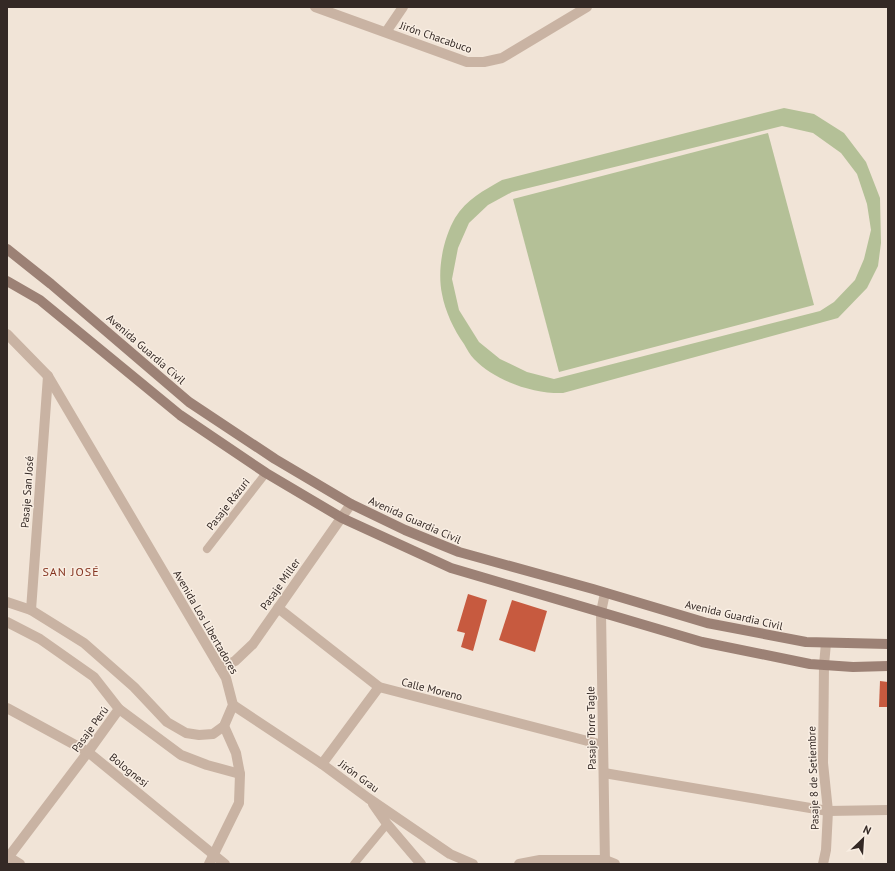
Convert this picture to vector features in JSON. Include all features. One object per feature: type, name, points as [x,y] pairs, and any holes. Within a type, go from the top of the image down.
[{"type":"street","name":"Jirón Chacabuco","points":[[315,7],[467,62],[484,62],[502,58],[587,7]]},
{"type":"street","points":[[386,32],[403,7]]},
{"type":"street","name":"Avenida Guardia Civil","points":[[7,249],[52,284],[190,402],[275,459],[351,504],[405,530],[459,552],[707,623],[806,642],[888,644]]},
{"type":"street","points":[[7,281],[40,300],[180,415],[266,473],[342,518],[451,568],[702,642],[810,664],[853,667],[888,666]]},
{"type":"street","name":"Avenida Los Libertadores","points":[[7,334],[48,376],[226,678],[233,705]]},
{"type":"street","name":"Pasaje San José","points":[[31,610],[48,376]]},
{"type":"street","name":"Pasaje Miller","points":[[220,668],[235,661],[253,644],[351,504]]},
{"type":"street","name":"Pasaje Torre Tagle","points":[[605,862],[601,612],[606,593]]},
{"type":"street","points":[[7,602],[31,610],[84,642],[134,688],[167,722],[186,733],[199,736],[214,734],[224,726],[233,705]]},
{"type":"street","name":"Calle Moreno","points":[[278,608],[379,687],[603,745]]},
{"type":"street","name":"Pasaje Perú","points":[[7,622],[40,639],[94,677],[119,709],[8,857]]},
{"type":"street","name":"Pasaje 8 de Setiembre","points":[[823,864],[826,850],[828,811],[823,763],[824,665],[826,643]]},
{"type":"street","points":[[322,764],[379,687]]},
{"type":"street","name":"Jirón Grau","points":[[233,705],[322,764],[368,798],[450,854],[473,864]]},
{"type":"street","name":"Bolognesi","points":[[7,708],[88,752],[225,864]]},
{"type":"street","points":[[119,709],[181,755],[207,765],[240,774]]},
{"type":"street","points":[[209,864],[239,803],[240,774],[236,753],[224,726]]},
{"type":"street","points":[[604,773],[828,811],[888,810]]},
{"type":"street","points":[[368,798],[387,824],[421,864]]},
{"type":"street","points":[[8,857],[20,864]]},
{"type":"street","points":[[519,864],[540,860],[605,862],[615,864]]},
{"type":"lane","name":"Pasaje Rázuri","points":[[207,549],[266,473]]},
{"type":"lane","points":[[354,864],[387,824]]},
{"type":"green space","points":[[784,108],[814,114],[844,133],[866,162],[880,198],[881,243],[878,266],[867,288],[838,318],[563,393],[540,391],[516,385],[504,380],[483,367],[469,352],[457,333],[450,320],[443,300],[440,275],[442,255],[451,226],[460,211],[470,201],[502,180]],"holes":[[[782,126],[813,133],[841,153],[857,174],[867,204],[871,230],[864,259],[855,280],[834,302],[820,311],[554,379],[527,372],[500,359],[479,342],[459,310],[452,279],[458,248],[469,223],[488,205],[512,192]]]},
{"type":"green space","points":[[768,133],[814,305],[559,372],[513,199]]},
{"type":"building","points":[[468,594],[487,600],[473,651],[461,647],[465,633],[457,631]]},
{"type":"building","points":[[512,600],[547,611],[535,652],[499,640]]},
{"type":"building","points":[[880,681],[888,682],[888,707],[879,707]]},
{"type":"district","name":"SAN JOSÉ","points":[[71,572]]}]
